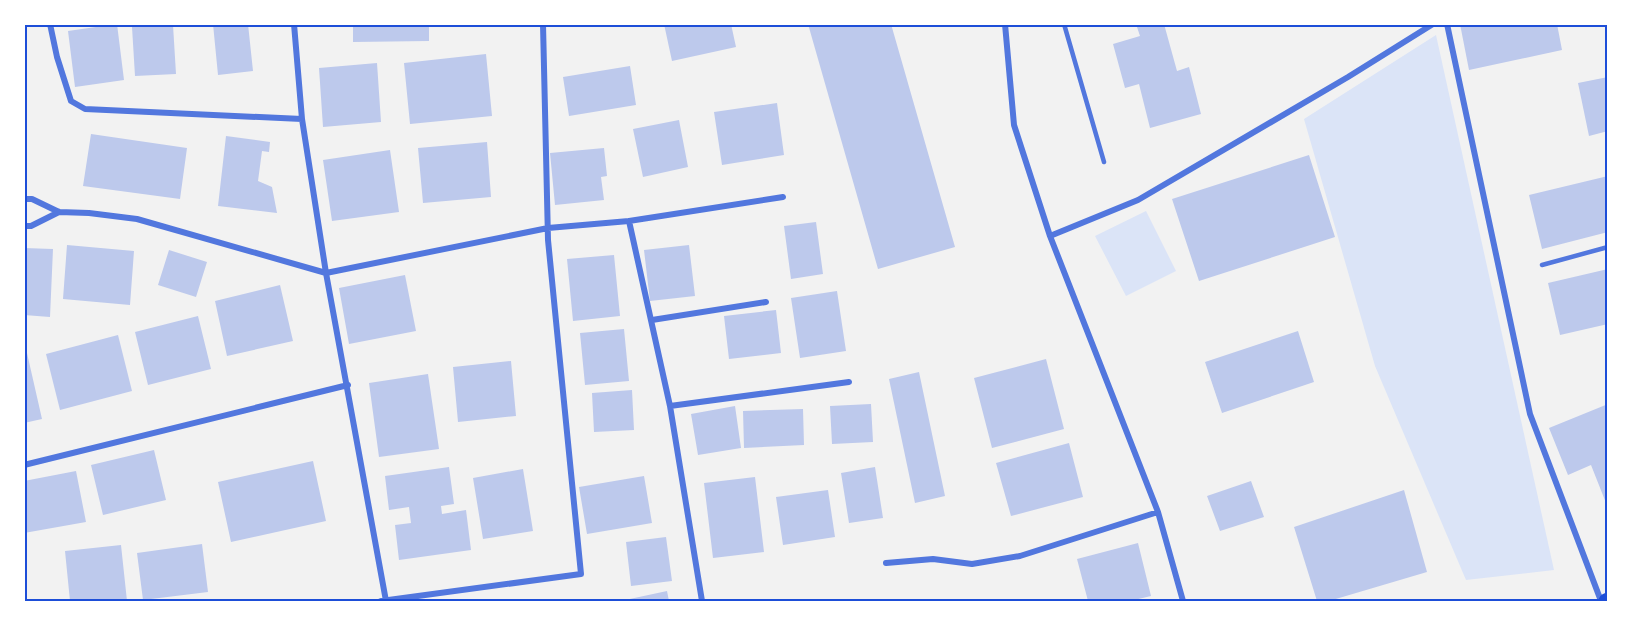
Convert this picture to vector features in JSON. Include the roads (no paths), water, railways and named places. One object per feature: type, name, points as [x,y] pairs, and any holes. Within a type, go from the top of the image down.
[{"type":"street","points":[[50,24],[57,57],[71,101],[85,109],[302,119]]},
{"type":"street","points":[[294,24],[302,119],[326,273],[348,385],[384,601],[581,574],[548,228],[543,24]]},
{"type":"street","points":[[1005,24],[1014,125],[1050,236],[1158,512],[1183,601]]},
{"type":"street","points":[[1050,236],[1138,200],[1348,77],[1432,24]]},
{"type":"street","points":[[1447,24],[1530,414],[1601,601]]},
{"type":"street","points":[[24,199],[32,199],[59,212],[137,219],[326,273],[548,228],[629,221],[783,197]]},
{"type":"street","points":[[24,226],[31,226],[59,212]]},
{"type":"street","points":[[629,221],[670,406],[702,601]]},
{"type":"street","points":[[652,320],[766,302]]},
{"type":"street","points":[[670,406],[849,382]]},
{"type":"street","points":[[24,465],[348,385]]},
{"type":"street","points":[[886,563],[933,559],[972,564],[1020,556],[1158,512]]},
{"type":"lane","points":[[1064,24],[1104,162]]},
{"type":"lane","points":[[1542,265],[1608,248]]}]
